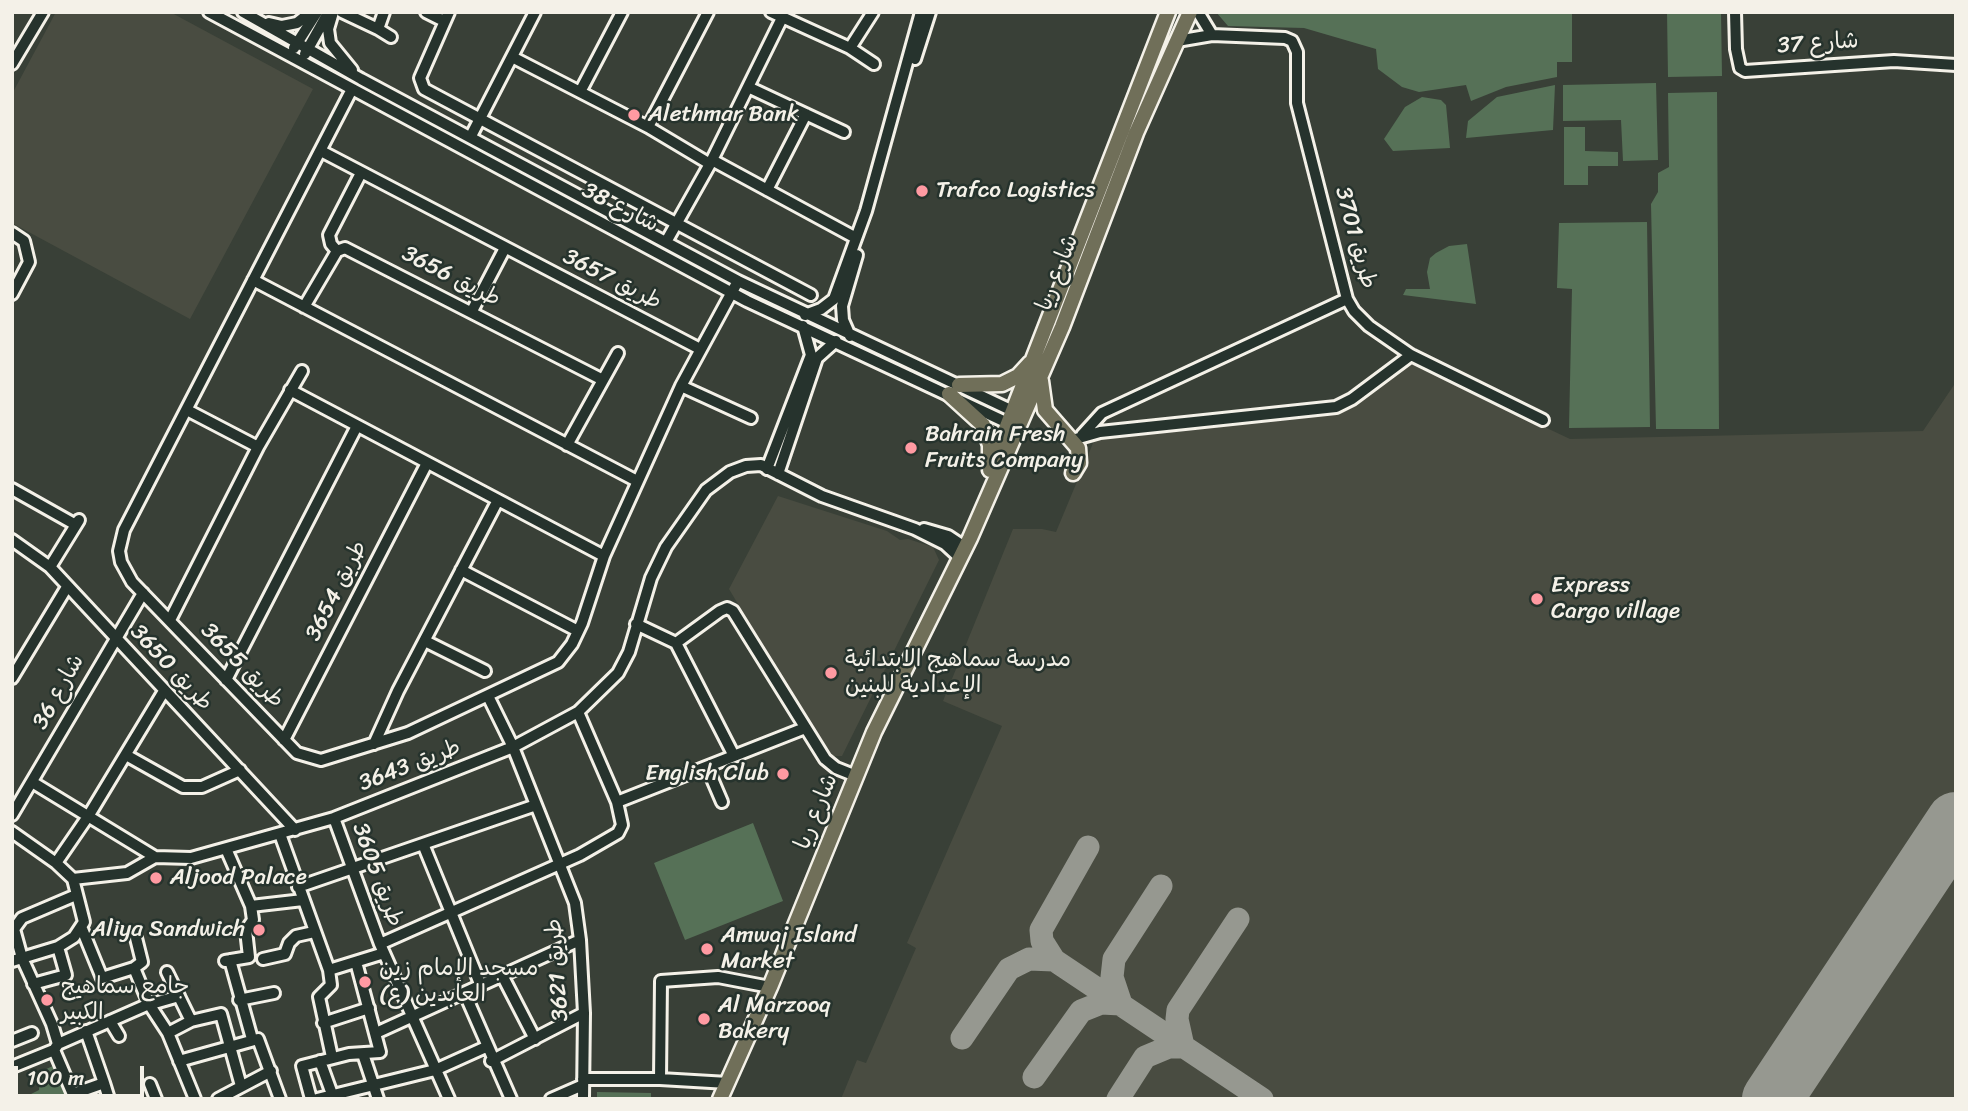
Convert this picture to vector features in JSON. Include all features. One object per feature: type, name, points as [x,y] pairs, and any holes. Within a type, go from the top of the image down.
[{"type":"main road","name":"شارع ريا","points":[[720,1099],[770,987],[856,776],[904,666],[961,551],[1016,420],[1034,360],[1121,125],[1168,12]]},
{"type":"main road","name":"شارع ريا","points":[[961,551],[964,534],[989,473],[1042,373],[1136,133],[1190,12]]},
{"type":"main road","points":[[954,389],[1002,384],[1018,376],[1034,360]]},
{"type":"main road","points":[[1042,373],[1041,389],[1045,410],[1077,437],[1079,459],[1073,473]]},
{"type":"main road","points":[[954,389],[983,425],[990,445],[989,473]]},
{"type":"street","points":[[13,62],[43,12]]},
{"type":"street","name":"شارع 38","points":[[209,12],[351,91],[731,292],[851,337],[1016,420]]},
{"type":"street","name":"شارع 38","points":[[243,12],[307,50],[738,281],[836,341],[954,389]]},
{"type":"street","points":[[258,21],[288,25],[297,23],[311,12]]},
{"type":"street","points":[[288,56],[317,12]]},
{"type":"street","points":[[300,62],[331,12]]},
{"type":"street","points":[[331,12],[328,29],[330,43],[361,79]]},
{"type":"street","points":[[342,12],[391,37]]},
{"type":"street","points":[[378,29],[384,12]]},
{"type":"street","points":[[426,12],[446,17]]},
{"type":"street","points":[[471,136],[535,12]]},
{"type":"street","points":[[580,92],[622,12]]},
{"type":"street","points":[[648,127],[708,12]]},
{"type":"street","points":[[771,12],[850,48],[874,64]]},
{"type":"street","points":[[850,48],[873,12]]},
{"type":"street","points":[[851,337],[845,326],[842,306],[921,12]]},
{"type":"street","points":[[900,97],[930,12]]},
{"type":"street","points":[[1198,12],[1212,34]]},
{"type":"street","name":"شارع 37","points":[[1735,12],[1736,49],[1740,68],[1745,71],[1895,61],[1956,65]]},
{"type":"street","name":"شارع 38","points":[[446,17],[420,85],[424,89],[675,225],[811,295]]},
{"type":"street","points":[[666,242],[711,162],[782,18]]},
{"type":"street","name":"طريق 3701","points":[[1177,41],[1212,34],[1285,38],[1295,45],[1297,103],[1347,299],[1364,322],[1411,355],[1543,419]]},
{"type":"street","points":[[512,57],[856,238]]},
{"type":"street","points":[[748,87],[844,132]]},
{"type":"street","name":"طريق 3655","points":[[351,91],[121,540],[121,562],[125,573],[297,753],[321,760],[415,730],[558,662],[578,631],[604,556],[681,386],[738,281]]},
{"type":"street","points":[[767,190],[806,114]]},
{"type":"street","name":"طريق 3657","points":[[321,151],[699,349]]},
{"type":"street","points":[[304,307],[337,251],[331,244],[329,235],[361,173]]},
{"type":"street","points":[[866,211],[834,299],[804,320],[811,355],[767,469],[822,496],[915,529],[937,531],[961,551]]},
{"type":"street","points":[[12,233],[24,241],[29,262],[12,294]]},
{"type":"street","name":"طريق 3656","points":[[337,251],[340,248],[350,250],[603,380]]},
{"type":"street","points":[[472,311],[505,248]]},
{"type":"street","points":[[253,280],[637,481]]},
{"type":"street","points":[[1077,437],[1102,413],[1347,299]]},
{"type":"street","points":[[778,474],[817,358],[836,341]]},
{"type":"street","points":[[567,445],[618,353]]},
{"type":"street","points":[[1077,437],[1336,407],[1352,399],[1411,355]]},
{"type":"street","points":[[170,621],[258,447],[302,370]]},
{"type":"street","points":[[681,386],[751,418]]},
{"type":"street","points":[[290,390],[604,556]]},
{"type":"street","points":[[187,411],[258,447]]},
{"type":"street","points":[[226,680],[357,426]]},
{"type":"street","name":"طريق 3654","points":[[284,740],[427,463]]},
{"type":"street","name":"طريق 3643","points":[[155,857],[191,858],[334,818],[513,747],[578,712],[618,673],[629,652],[656,567],[706,490],[730,472],[752,465],[767,469]]},
{"type":"street","points":[[12,489],[78,522],[50,567]]},
{"type":"street","points":[[374,744],[498,500]]},
{"type":"street","name":"طريق 3650","points":[[12,540],[50,567],[295,830]]},
{"type":"street","points":[[461,570],[578,631]]},
{"type":"street","name":"شارع 36","points":[[12,678],[66,587]]},
{"type":"street","name":"شارع 36","points":[[13,811],[114,637],[143,593]]},
{"type":"street","points":[[676,643],[727,608],[737,618],[825,759],[836,768],[856,776]]},
{"type":"street","points":[[636,624],[676,643],[734,756]]},
{"type":"street","points":[[425,641],[485,671]]},
{"type":"street","points":[[56,863],[89,815],[164,691]]},
{"type":"street","name":"طريق 3621","points":[[488,696],[513,747],[575,903],[580,940],[583,1013],[583,1099]]},
{"type":"street","points":[[329,970],[356,962],[451,912],[560,865],[618,833],[622,825],[617,802],[578,712]]},
{"type":"street","points":[[617,802],[805,728]]},
{"type":"street","points":[[126,755],[183,787],[202,787],[240,770]]},
{"type":"street","points":[[707,767],[722,802]]},
{"type":"street","points":[[32,782],[155,857],[127,873],[73,879]]},
{"type":"street","points":[[298,887],[536,805]]},
{"type":"street","name":"طريق 3605","points":[[334,818],[382,949],[449,1099]]},
{"type":"street","points":[[12,832],[56,863],[73,879],[84,922],[82,929],[58,947],[17,960]]},
{"type":"street","points":[[280,834],[329,970],[331,985],[318,997],[332,1057]]},
{"type":"street","points":[[423,845],[481,986]]},
{"type":"street","points":[[227,850],[251,906],[253,920],[246,932],[250,955],[228,961],[252,1039]]},
{"type":"street","points":[[76,895],[17,921],[14,933],[17,960],[33,984],[74,1096],[104,1083]]},
{"type":"street","points":[[251,906],[303,900]]},
{"type":"street","points":[[82,929],[102,978],[134,968],[142,962],[136,937]]},
{"type":"street","points":[[263,959],[285,954],[289,943],[296,936],[314,932]]},
{"type":"street","points":[[376,1032],[580,940]]},
{"type":"street","points":[[33,984],[66,975],[58,947]]},
{"type":"street","points":[[311,1099],[302,1066],[332,1057],[380,1052],[356,962]]},
{"type":"street","points":[[134,968],[150,1004],[168,1033],[195,1099]]},
{"type":"street","points":[[167,972],[191,1021]]},
{"type":"street","points":[[503,977],[535,1039]]},
{"type":"street","points":[[660,1079],[661,981],[719,977],[770,987]]},
{"type":"street","points":[[239,1000],[274,993]]},
{"type":"street","points":[[464,994],[491,1061],[511,1099]]},
{"type":"street","points":[[12,1067],[86,1031],[150,1004],[179,996]]},
{"type":"street","points":[[323,1023],[369,1008]]},
{"type":"street","points":[[491,1061],[583,1013]]},
{"type":"street","points":[[168,1033],[191,1021],[221,1014],[241,1086]]},
{"type":"street","points":[[110,1021],[119,1036]]},
{"type":"street","points":[[86,1031],[109,1099]]},
{"type":"street","points":[[12,1041],[33,1033]]},
{"type":"street","points":[[179,1061],[229,1044],[259,1040],[280,1099]]},
{"type":"street","points":[[317,1099],[435,1070],[486,1047]]},
{"type":"street","points":[[363,1054],[378,1099]]},
{"type":"street","points":[[320,1060],[332,1096]]},
{"type":"street","points":[[218,1099],[231,1096],[241,1086],[271,1071]]},
{"type":"street","points":[[551,1099],[583,1082],[660,1079],[728,1083]]},
{"type":"street","points":[[150,1084],[156,1099]]},
{"type":"shaded area","points":[[56,12],[170,12],[313,89],[190,319],[12,223],[12,94]]},
{"type":"shaded area","points":[[1409,363],[1570,439],[1923,431],[1956,382],[1956,1099],[841,1099],[857,1060],[866,1063],[916,948],[907,943],[1002,726],[943,701],[1013,529],[1056,532],[1096,436],[1345,411]]},
{"type":"shaded area","name":"مدرسة سماهيج الابتدائية الإعدادية للبنين","points":[[778,496],[887,531],[900,540],[908,539],[933,547],[939,560],[842,756],[829,756],[729,589]]},
{"type":"green space","points":[[1216,12],[1572,12],[1572,62],[1557,62],[1557,77],[1506,87],[1471,101],[1466,85],[1419,92],[1402,87],[1378,69],[1376,49],[1304,28],[1228,26]]},
{"type":"green space","points":[[1667,12],[1721,12],[1722,76],[1668,77]]},
{"type":"green space","points":[[1656,83],[1658,160],[1623,161],[1621,120],[1563,121],[1563,85]]},
{"type":"green space","points":[[1555,85],[1553,130],[1466,138],[1468,121],[1497,97]]},
{"type":"green space","points":[[1717,92],[1719,429],[1656,429],[1651,204],[1658,192],[1658,173],[1669,167],[1668,93]]},
{"type":"green space","points":[[1422,97],[1441,100],[1446,105],[1450,148],[1393,151],[1384,139],[1405,107]]},
{"type":"green space","points":[[1564,127],[1585,127],[1585,151],[1618,152],[1618,166],[1588,166],[1588,185],[1564,185]]},
{"type":"green space","points":[[1647,222],[1650,427],[1569,428],[1572,289],[1557,288],[1559,223]]},
{"type":"green space","points":[[1467,244],[1476,304],[1403,295],[1406,289],[1430,289],[1427,272],[1430,258],[1436,253],[1449,246]]},
{"type":"green space","points":[[753,823],[783,901],[685,940],[654,863]]},
{"type":"green space","points":[[57,1064],[70,1099],[21,1099],[39,1090],[40,1072]]},
{"type":"green space","points":[[597,1092],[651,1093],[651,1099],[597,1099]]},
{"type":"taxiway","points":[[1054,960],[1042,941],[1041,930],[1088,847]]},
{"type":"taxiway","points":[[1909,892],[1935,861],[1956,847]]},
{"type":"taxiway","points":[[1034,1077],[1081,1011],[1101,1003],[1121,1004],[1112,977],[1114,959],[1161,886]]},
{"type":"taxiway","points":[[1183,1046],[1177,1019],[1178,1010],[1238,919]]},
{"type":"taxiway","points":[[962,1038],[1009,969],[1029,959],[1054,960],[1262,1099]]},
{"type":"taxiway","points":[[1118,1099],[1145,1057],[1169,1047],[1184,1047]]},
{"type":"taxiway","points":[[1782,1099],[1783,1082]]},
{"type":"runway","points":[[1772,1099],[1956,822]]},
{"type":"place","name":"Alethmar Bank","points":[[634,115]]},
{"type":"place","name":"Trafco Logistics","points":[[922,191]]},
{"type":"place","name":"Bahrain Fresh Fruits Company","points":[[911,448]]},
{"type":"place","name":"Express Cargo village","points":[[1537,599]]},
{"type":"place","name":"مدرسة سماهيج الابتدائية الإعدادية للبنين","points":[[831,673]]},
{"type":"place","name":"English Club","points":[[783,774]]},
{"type":"place","name":"Aljood Palace","points":[[156,878]]},
{"type":"place","name":"Aliya Sandwich","points":[[259,930]]},
{"type":"place","name":"Amwaj Island Market","points":[[707,949]]},
{"type":"place","name":"مسجد الإمام زين العابدين (ع)","points":[[365,982]]},
{"type":"place","name":"جامع سماهيج الكبير","points":[[47,1000]]},
{"type":"place","name":"Al Marzooq Bakery","points":[[704,1019]]}]
